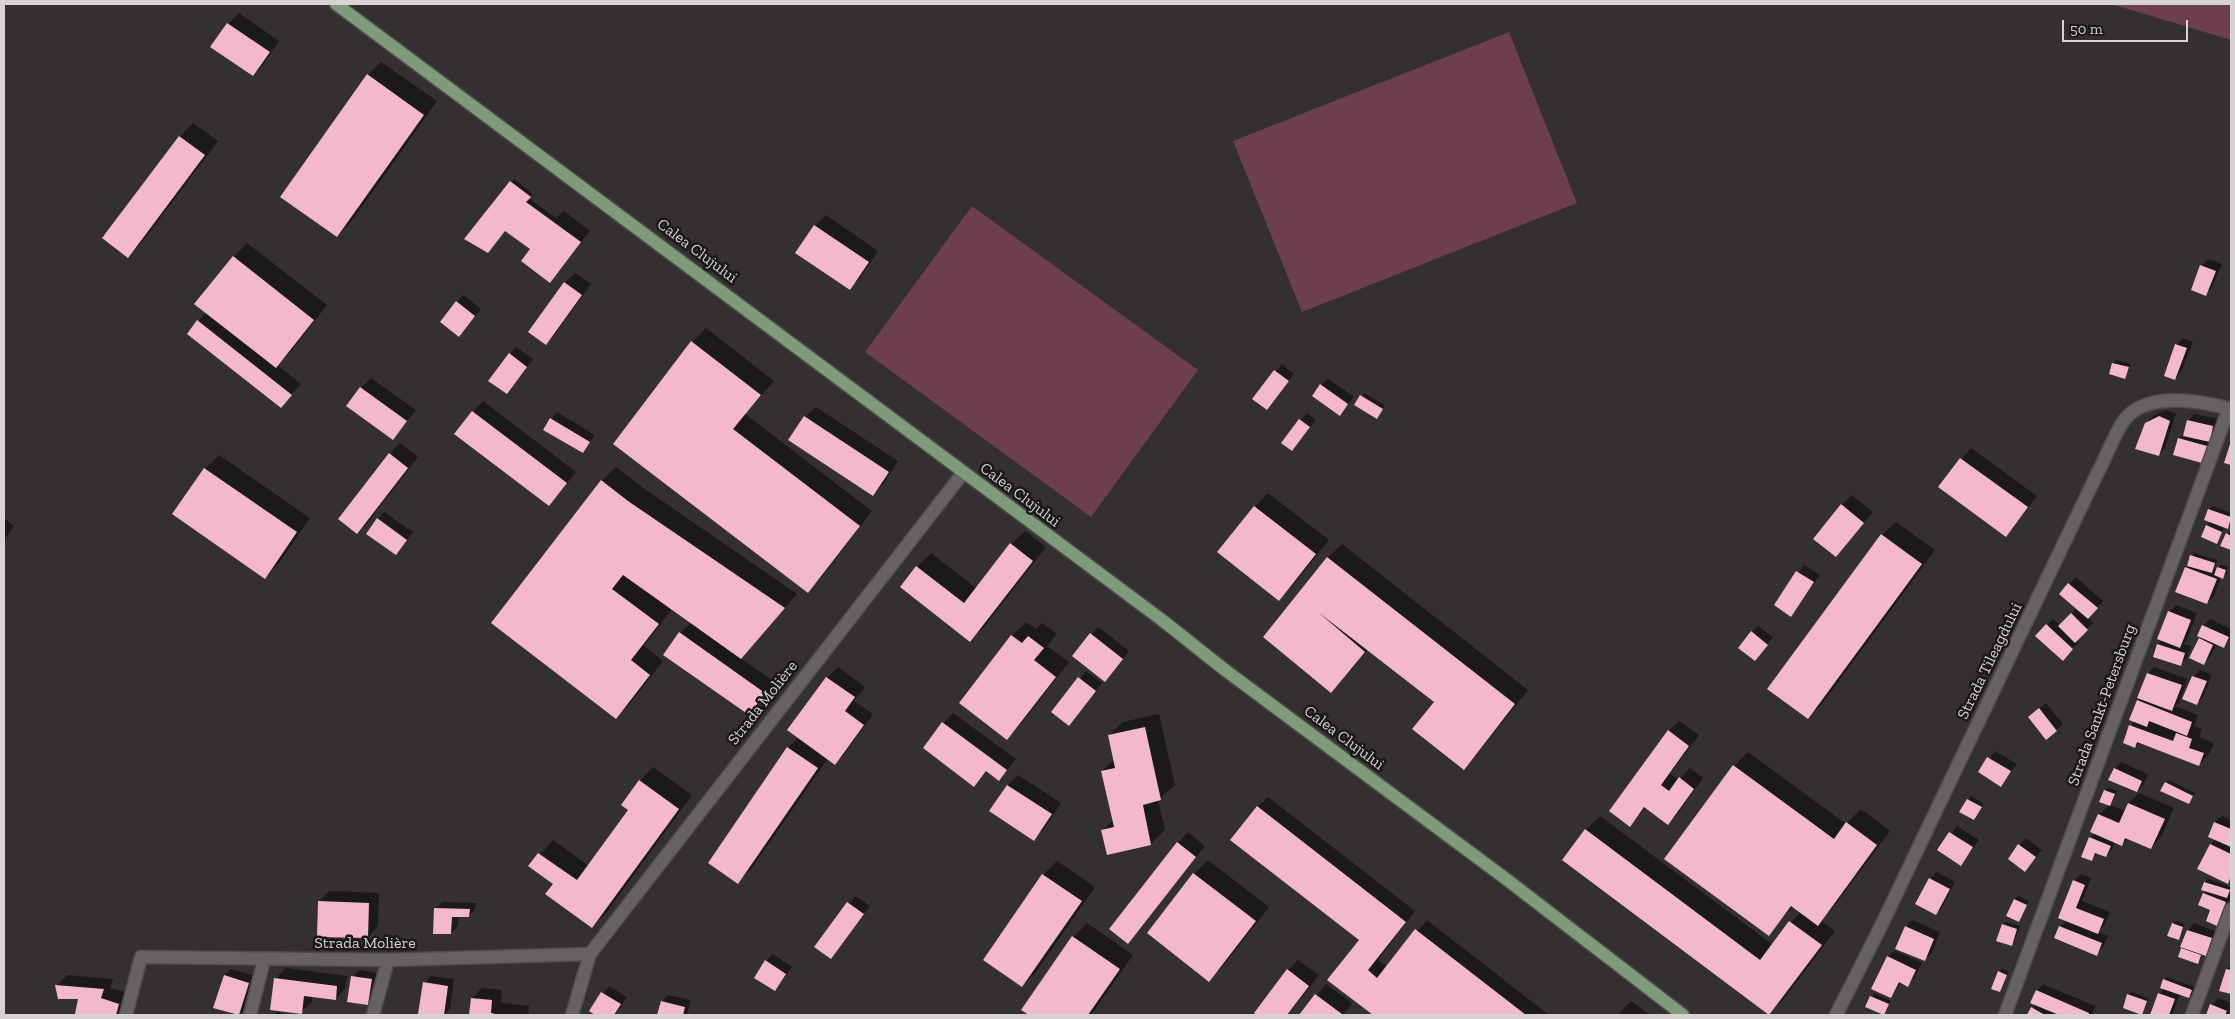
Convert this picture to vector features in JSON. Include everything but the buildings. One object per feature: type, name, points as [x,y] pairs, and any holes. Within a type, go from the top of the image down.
[{"type":"main road","name":"Calea Clujului","points":[[336,4],[741,304],[963,473],[1506,879],[1683,1015]]},
{"type":"street","name":"Strada Tileagdului","points":[[1836,1015],[1880,928],[2097,474],[2126,419],[2148,404],[2181,400],[2230,409]]},
{"type":"street","name":"Strada Sankt-Petersburg","points":[[2005,1015],[2230,409]]},
{"type":"street","name":"Strada Molière","points":[[572,1015],[590,954],[963,473]]},
{"type":"street","points":[[2192,1015],[2231,909]]},
{"type":"street","name":"Strada Molière","points":[[126,1015],[141,957],[264,960],[388,960],[590,954]]},
{"type":"street","points":[[250,1015],[264,960]]},
{"type":"street","points":[[373,1015],[388,960]]},
{"type":"shaded area","points":[[2111,4],[2231,4],[2231,40]]},
{"type":"shaded area","points":[[1509,32],[1577,203],[1302,312],[1233,141]]},
{"type":"shaded area","points":[[972,206],[1198,370],[1091,517],[865,352]]}]
